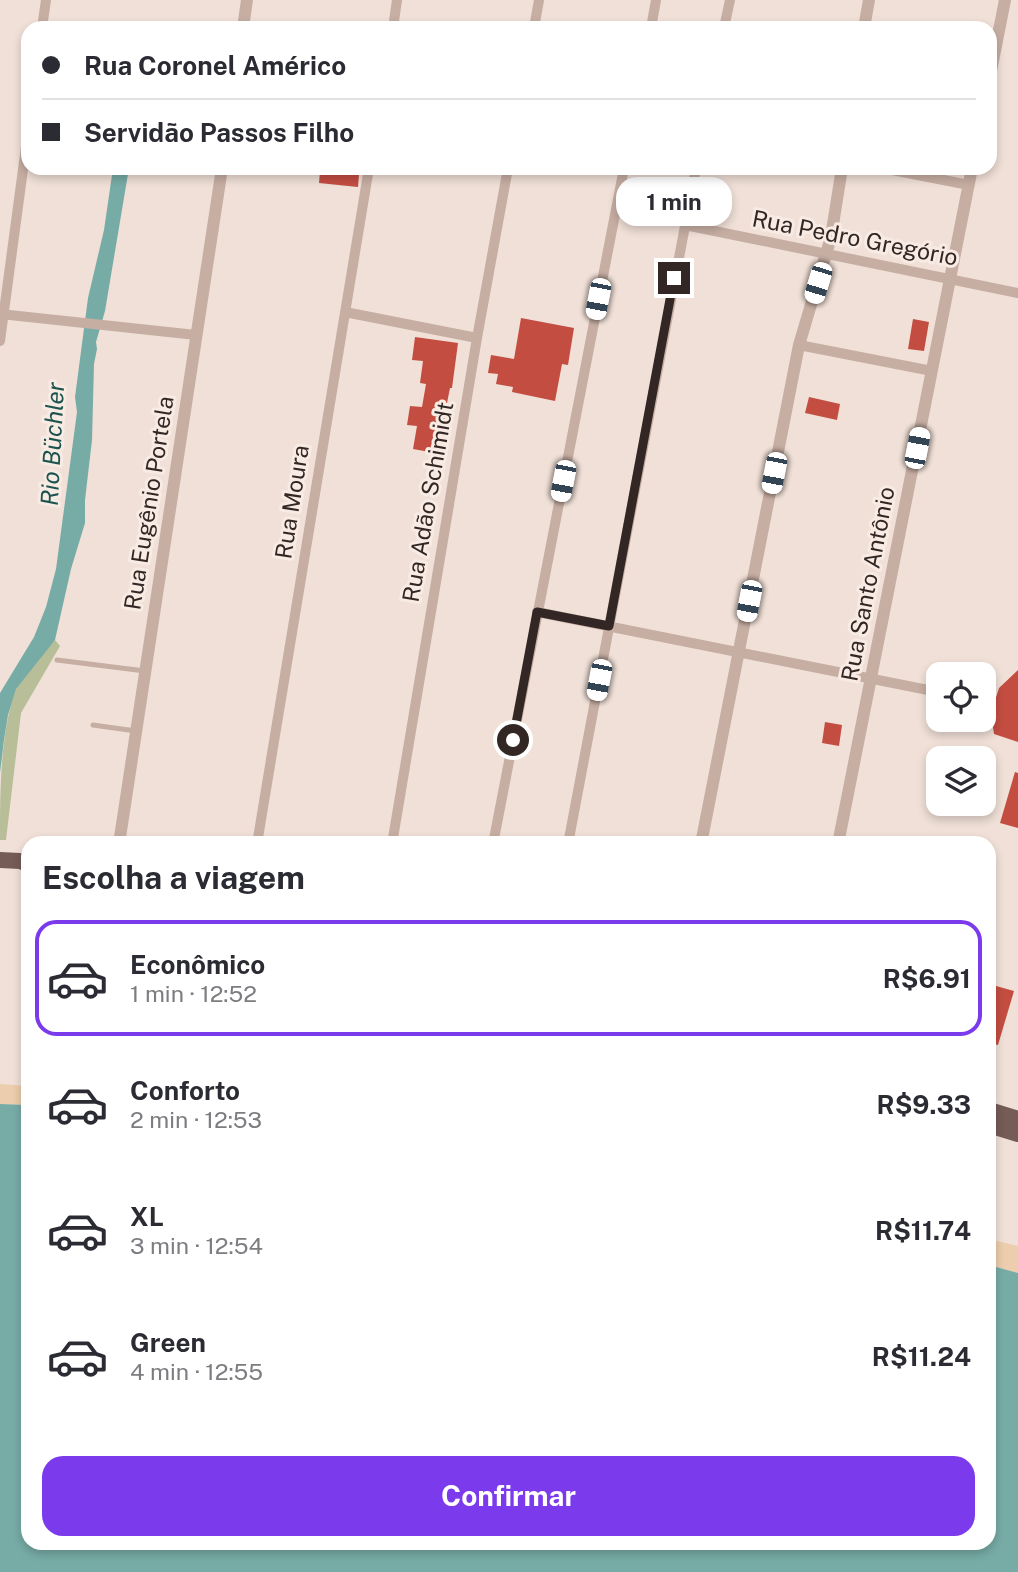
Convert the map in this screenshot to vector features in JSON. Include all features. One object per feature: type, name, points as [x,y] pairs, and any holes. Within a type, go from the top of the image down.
[{"type":"main road","points":[[996,1112],[1018,1119]]},
{"type":"main road","points":[[996,1127],[1018,1134]]},
{"type":"street","points":[[43,21],[46,0]]},
{"type":"street","points":[[244,21],[247,0]]},
{"type":"street","points":[[394,21],[397,0]]},
{"type":"street","points":[[536,21],[540,0]]},
{"type":"street","points":[[652,21],[656,0]]},
{"type":"street","points":[[726,21],[730,0]]},
{"type":"street","points":[[865,21],[869,0]]},
{"type":"street","points":[[997,41],[1005,0]]},
{"type":"street","points":[[0,341],[22,175]]},
{"type":"street","name":"Rua Eugênio Portela","points":[[120,836],[221,175]]},
{"type":"street","name":"Rua Moura","points":[[258,836],[368,175]]},
{"type":"street","name":"Rua Adão Schimidt","points":[[393,836],[507,175]]},
{"type":"street","points":[[495,836],[623,175]]},
{"type":"street","points":[[570,836],[695,175]]},
{"type":"street","points":[[703,836],[799,345],[827,254],[841,175]]},
{"type":"street","points":[[916,175],[969,186]]},
{"type":"street","name":"Rua Santo Antônio","points":[[840,836],[971,175]]},
{"type":"street","name":"Rua Pedro Gregório","points":[[685,225],[1018,293]]},
{"type":"street","points":[[345,312],[477,338]]},
{"type":"street","points":[[2,314],[196,335]]},
{"type":"street","points":[[799,345],[932,372]]},
{"type":"street","points":[[537,612],[926,689]]},
{"type":"lane","points":[[57,660],[145,671]]},
{"type":"lane","points":[[93,725],[136,731]]},
{"type":"green space","points":[[55,640],[60,646],[21,713],[6,840],[0,840],[2,764],[10,709],[15,691],[23,677]]},
{"type":"sand","points":[[0,1084],[21,1086],[21,1105],[0,1104]]},
{"type":"sand","points":[[996,1241],[1018,1246],[1018,1273],[996,1267]]},
{"type":"water","points":[[112,175],[128,175],[105,311],[96,342],[85,523],[71,569],[55,640],[16,689],[8,715],[0,773],[0,693],[34,637],[46,607],[56,569],[77,412],[75,397],[88,298],[104,230]]},
{"type":"water","points":[[0,1104],[21,1105],[21,1550],[996,1550],[996,1267],[1018,1273],[1018,1572],[0,1572]]},
{"type":"building","points":[[320,175],[359,175],[358,187],[319,183]]},
{"type":"building","points":[[521,318],[574,328],[568,365],[562,364],[555,401],[512,392],[513,387],[496,384],[498,374],[488,373],[491,355],[514,359]]},
{"type":"building","points":[[913,319],[929,322],[924,351],[908,349]]},
{"type":"building","points":[[415,337],[458,343],[441,454],[413,449],[417,426],[407,425],[410,406],[422,407],[426,384],[420,383],[423,361],[412,360]]},
{"type":"building","points":[[809,397],[840,404],[837,420],[805,413]]},
{"type":"building","points":[[1018,670],[1018,742],[994,734],[999,688]]},
{"type":"building","points":[[825,722],[842,725],[839,746],[822,743]]},
{"type":"building","points":[[1015,772],[1018,773],[1018,828],[1000,823]]},
{"type":"building","points":[[996,986],[1014,991],[996,1045]]},
{"type":"route","points":[[513,740],[537,612],[609,626],[674,278]]},
{"type":"water label","name":"Rio Büchler","points":[[53,444]]}]
